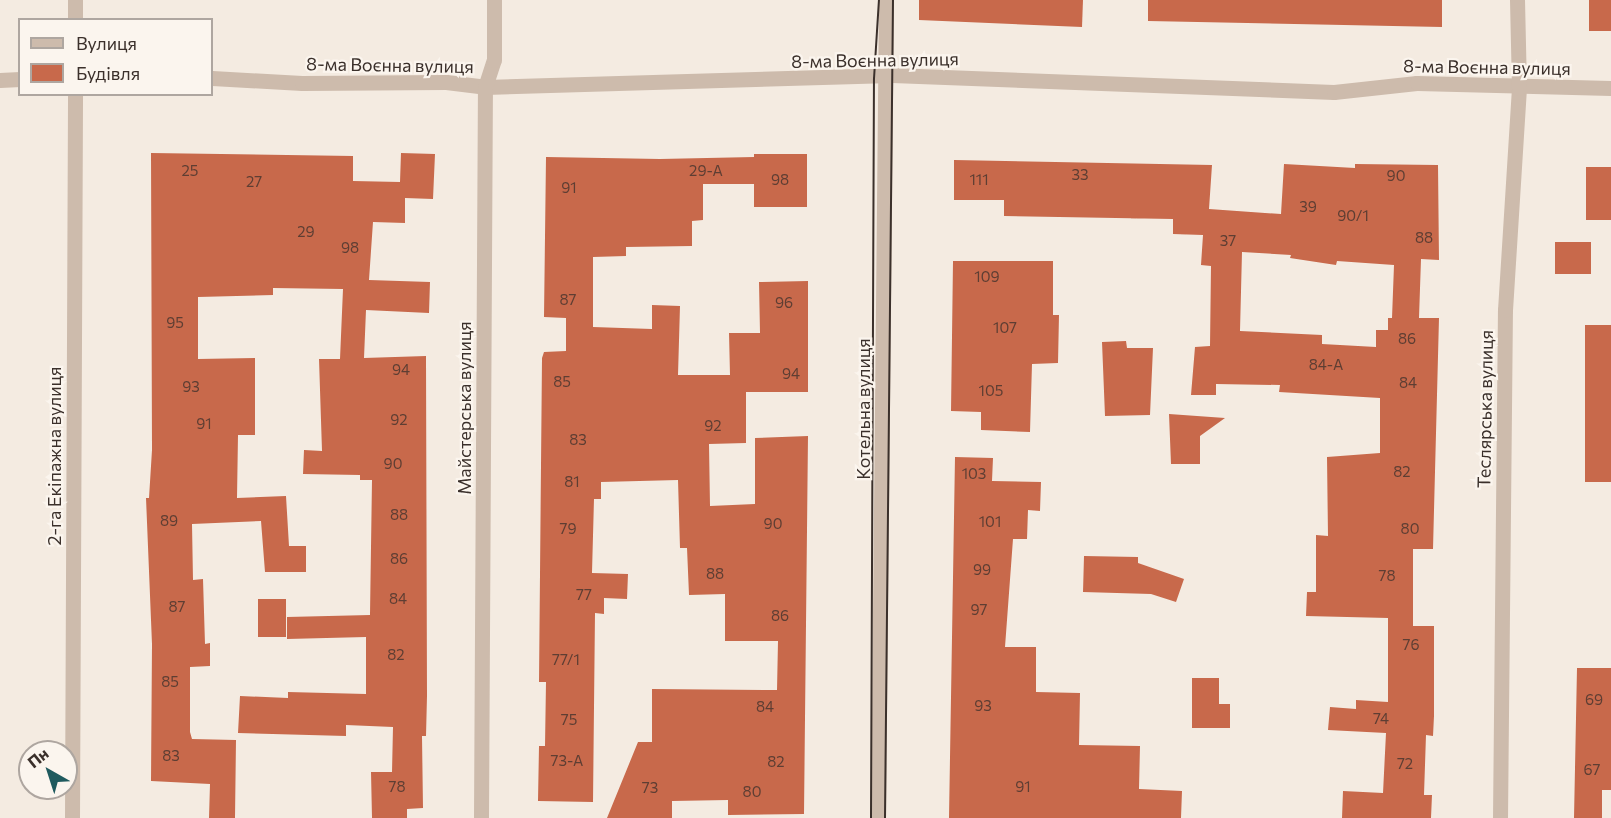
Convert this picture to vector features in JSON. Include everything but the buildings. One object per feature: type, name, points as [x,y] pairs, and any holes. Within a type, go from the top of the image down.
[{"type":"street","points":[[75,0],[75,18]]},
{"type":"street","name":"Майстерська вулиця","points":[[481,818],[485,87],[494,60],[494,0]]},
{"type":"street","name":"Котельна вулиця","points":[[878,818],[886,0]]},
{"type":"street","name":"Теслярська вулиця","points":[[1500,818],[1505,310],[1519,88],[1517,0]]},
{"type":"street","name":"8-ма Воєнна вулиця","points":[[213,78],[302,83],[446,82],[485,87],[885,77],[1334,92],[1417,82],[1519,88],[1611,88]]},
{"type":"street","points":[[0,80],[18,79]]},
{"type":"street","name":"2-га Екіпажна вулиця","points":[[72,818],[75,96]]},
{"type":"tram line","points":[[871,818],[874,79],[879,0]]},
{"type":"tram line","points":[[885,818],[893,0]]}]
